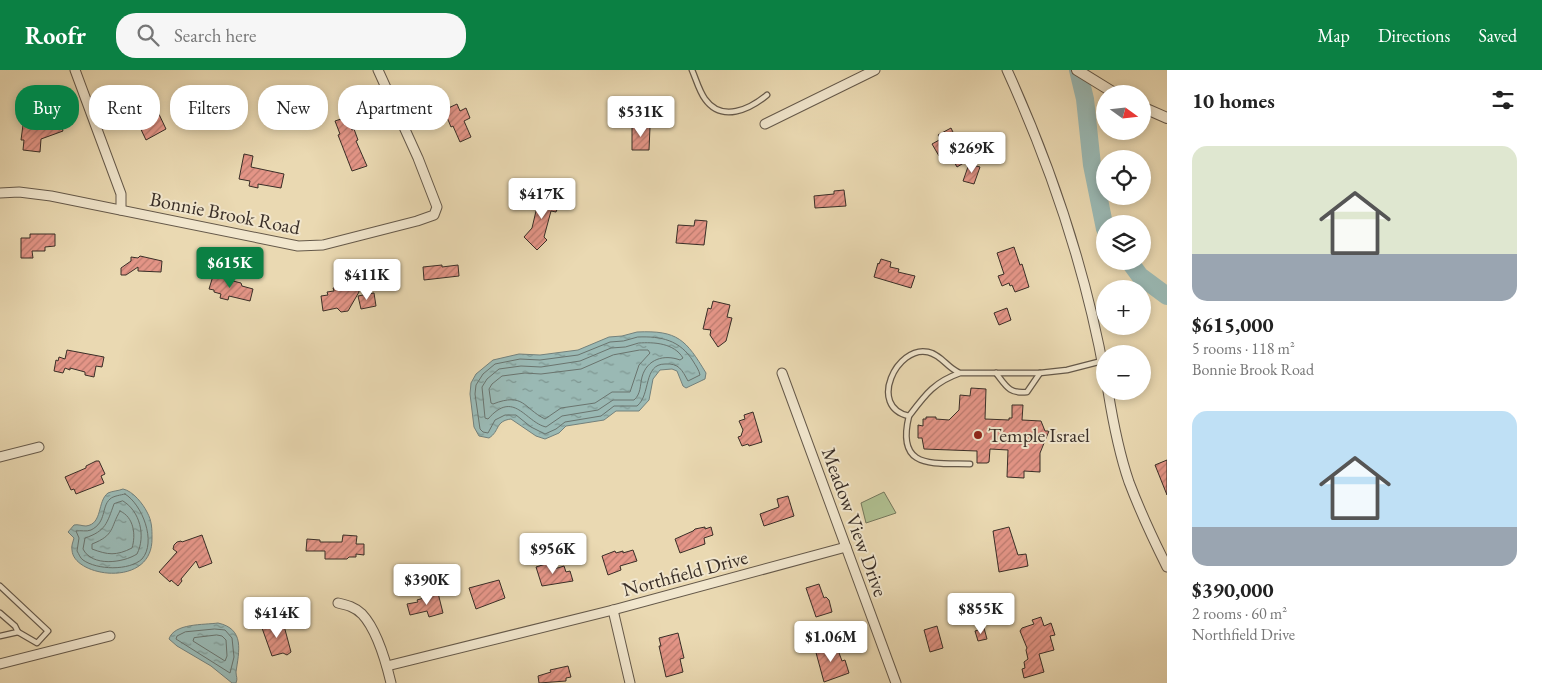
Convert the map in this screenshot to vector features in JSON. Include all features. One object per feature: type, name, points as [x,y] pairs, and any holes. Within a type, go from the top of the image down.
[{"type":"street","points":[[74,70],[121,194],[121,210]]},
{"type":"street","name":"Bonnie Brook Road","points":[[0,192],[52,196],[298,246],[322,245],[417,221],[434,215],[437,207],[378,70]]},
{"type":"street","points":[[765,124],[834,92],[875,70]]},
{"type":"street","points":[[1007,70],[1048,171],[1068,229],[1089,300],[1099,345]]},
{"type":"street","points":[[1077,70],[1101,85]]},
{"type":"street","points":[[1151,111],[1167,118]]},
{"type":"street","name":"Meadow View Drive","points":[[782,373],[896,683]]},
{"type":"street","points":[[1110,400],[1118,444],[1129,482],[1142,515],[1167,567]]},
{"type":"street","points":[[0,457],[36,448]]},
{"type":"street","name":"Northfield Drive","points":[[387,666],[614,610],[846,547]]},
{"type":"street","points":[[338,603],[354,607],[362,613],[387,666],[391,683]]},
{"type":"street","points":[[614,610],[630,683]]},
{"type":"street","points":[[0,664],[110,636]]},
{"type":"lane","points":[[692,70],[704,98],[717,109],[733,113],[753,106],[767,95]]},
{"type":"lane","points":[[909,416],[896,411],[890,402],[888,394],[890,379],[906,358],[913,353],[926,351],[939,356],[949,367],[960,373]]},
{"type":"lane","points":[[970,464],[933,463],[917,458],[911,453],[905,438],[909,416],[930,390],[948,378],[960,373],[1040,373],[1067,370],[1096,363]]},
{"type":"lane","points":[[996,373],[1009,390],[1016,393],[1027,392],[1040,373]]},
{"type":"lane","points":[[0,586],[48,631],[37,643],[18,632],[15,626],[0,613]]},
{"type":"lane","points":[[0,636],[18,632]]},
{"type":"green space","points":[[884,492],[896,513],[866,523],[861,503]]},
{"type":"water","points":[[637,332],[662,333],[679,339],[693,352],[706,373],[705,379],[686,388],[683,386],[677,371],[672,369],[660,370],[653,379],[649,400],[639,411],[616,411],[604,420],[566,426],[559,433],[545,439],[536,436],[511,419],[502,422],[489,438],[479,436],[474,427],[470,394],[471,383],[476,374],[493,360],[519,354],[540,355],[578,350],[609,337]]},
{"type":"water","points":[[123,489],[137,498],[149,515],[152,538],[149,554],[140,565],[127,571],[113,573],[98,572],[85,567],[76,559],[72,548],[74,538],[68,532],[74,525],[86,526],[95,521],[98,517],[102,501],[108,493]]},
{"type":"water","points":[[218,623],[233,630],[238,642],[236,683],[232,683],[211,666],[177,646],[169,639],[172,634],[183,627]]},
{"type":"building","points":[[457,104],[460,111],[466,108],[470,118],[464,121],[471,137],[460,142],[453,126],[451,127],[450,125],[450,107]]},
{"type":"building","points":[[160,116],[166,129],[146,140],[141,130],[160,130]]},
{"type":"building","points":[[632,127],[650,127],[649,150],[632,150]]},
{"type":"building","points":[[951,128],[967,161],[957,167],[946,153],[939,156],[932,144],[941,139],[938,135]]},
{"type":"building","points":[[22,130],[63,131],[41,139],[40,152],[23,150],[24,140],[21,140]]},
{"type":"building","points":[[338,130],[354,130],[358,140],[356,141],[367,166],[352,171],[338,135],[340,134]]},
{"type":"building","points":[[244,154],[253,156],[251,167],[284,174],[281,188],[258,184],[258,188],[249,186],[250,181],[239,179]]},
{"type":"building","points":[[969,164],[980,167],[974,184],[963,181]]},
{"type":"building","points":[[844,190],[846,206],[815,208],[814,196],[834,194],[834,191]]},
{"type":"building","points":[[540,194],[561,200],[556,212],[551,211],[544,237],[547,240],[537,250],[524,237],[532,228]]},
{"type":"building","points":[[695,220],[707,221],[704,245],[676,243],[678,225],[694,226]]},
{"type":"building","points":[[30,234],[55,234],[55,246],[45,247],[45,251],[32,251],[33,258],[21,258],[21,238],[30,238]]},
{"type":"building","points":[[1014,247],[1020,265],[1022,264],[1029,287],[1015,292],[1009,283],[1002,286],[998,276],[1004,274],[997,253]]},
{"type":"building","points":[[140,256],[162,261],[161,272],[138,271],[138,267],[126,275],[121,275],[121,268],[131,261],[131,257],[138,258]]},
{"type":"building","points":[[881,259],[891,262],[890,267],[899,269],[898,272],[915,276],[911,288],[874,277]]},
{"type":"building","points":[[442,265],[442,267],[458,265],[459,276],[424,280],[423,267]]},
{"type":"building","points":[[213,276],[241,283],[242,286],[253,289],[250,301],[229,296],[228,300],[220,298],[221,294],[209,289]]},
{"type":"building","points":[[341,286],[341,289],[358,286],[359,292],[348,311],[341,312],[337,308],[323,311],[321,296],[328,295],[327,292],[334,291],[333,288]]},
{"type":"building","points":[[374,293],[376,306],[361,309],[358,296]]},
{"type":"building","points":[[713,301],[730,305],[727,317],[732,318],[726,341],[718,347],[710,335],[711,330],[703,329],[708,308],[711,309]]},
{"type":"building","points":[[1007,308],[1011,320],[999,325],[994,313]]},
{"type":"building","points":[[67,350],[104,357],[102,367],[96,366],[94,377],[85,375],[85,372],[70,368],[70,370],[65,368],[63,373],[54,371],[56,360],[58,361],[59,357],[65,359]]},
{"type":"building","points":[[971,388],[986,389],[985,419],[1009,420],[1009,418],[1012,418],[1012,405],[1023,405],[1022,420],[1041,421],[1045,431],[1049,431],[1040,453],[1040,472],[1024,471],[1024,478],[1007,477],[1008,450],[990,449],[989,462],[977,463],[977,451],[924,449],[922,438],[918,438],[918,425],[923,426],[923,419],[926,419],[926,417],[949,420],[959,410],[960,395],[970,396]]},
{"type":"building","points":[[753,412],[762,442],[742,446],[738,437],[741,436],[743,430],[739,421],[745,419],[744,415]]},
{"type":"building","points":[[1167,460],[1167,495],[1155,465]]},
{"type":"building","points":[[99,461],[105,474],[101,476],[104,483],[76,494],[74,489],[71,490],[65,477],[86,468],[86,466]]},
{"type":"building","points":[[788,496],[794,516],[764,526],[760,514],[779,507],[777,499]]},
{"type":"building","points":[[705,527],[705,529],[711,527],[713,535],[704,538],[705,544],[680,553],[675,539],[695,529]]},
{"type":"building","points":[[1009,527],[1018,555],[1026,554],[1028,566],[999,572],[993,531]]},
{"type":"building","points":[[202,535],[212,563],[199,568],[196,561],[181,579],[182,581],[178,586],[171,580],[170,582],[159,572],[177,552],[173,549],[174,545],[177,542]]},
{"type":"building","points":[[343,535],[357,536],[356,544],[364,544],[364,555],[356,554],[356,557],[349,557],[347,559],[325,559],[325,551],[306,551],[307,539],[320,540],[320,542],[342,542]]},
{"type":"building","points":[[633,550],[637,561],[620,566],[621,570],[608,575],[602,556],[615,551],[616,553],[623,551],[623,553]]},
{"type":"building","points":[[549,563],[551,570],[564,566],[566,572],[570,571],[573,581],[542,586],[536,567]]},
{"type":"building","points":[[499,580],[505,598],[476,609],[469,588]]},
{"type":"building","points":[[819,584],[824,598],[826,597],[829,600],[832,612],[816,617],[806,588]]},
{"type":"building","points":[[438,593],[443,613],[429,617],[427,611],[410,615],[407,604],[418,602],[417,600]]},
{"type":"building","points":[[1041,617],[1044,626],[1051,623],[1055,635],[1050,636],[1054,650],[1039,654],[1044,672],[1024,678],[1022,669],[1025,668],[1024,662],[1028,659],[1027,648],[1020,631],[1022,628],[1034,624],[1032,620]]},
{"type":"building","points":[[283,622],[291,652],[287,655],[283,653],[272,656],[262,628]]},
{"type":"building","points":[[937,626],[943,648],[930,652],[924,630]]},
{"type":"building","points":[[984,628],[987,639],[978,641],[975,631]]},
{"type":"building","points":[[678,633],[684,658],[680,659],[683,672],[666,677],[659,638]]},
{"type":"building","points":[[832,645],[833,651],[838,650],[842,661],[845,660],[849,673],[824,682],[815,649]]},
{"type":"building","points":[[568,666],[571,677],[566,678],[566,681],[539,683],[538,676],[551,672],[550,670]]},
{"type":"waterway","points":[[1078,70],[1085,99],[1092,165],[1102,215]]},
{"type":"waterway","points":[[1136,270],[1140,276],[1167,296]]},
{"type":"place","name":"Temple Israel","points":[[978,435]]}]
